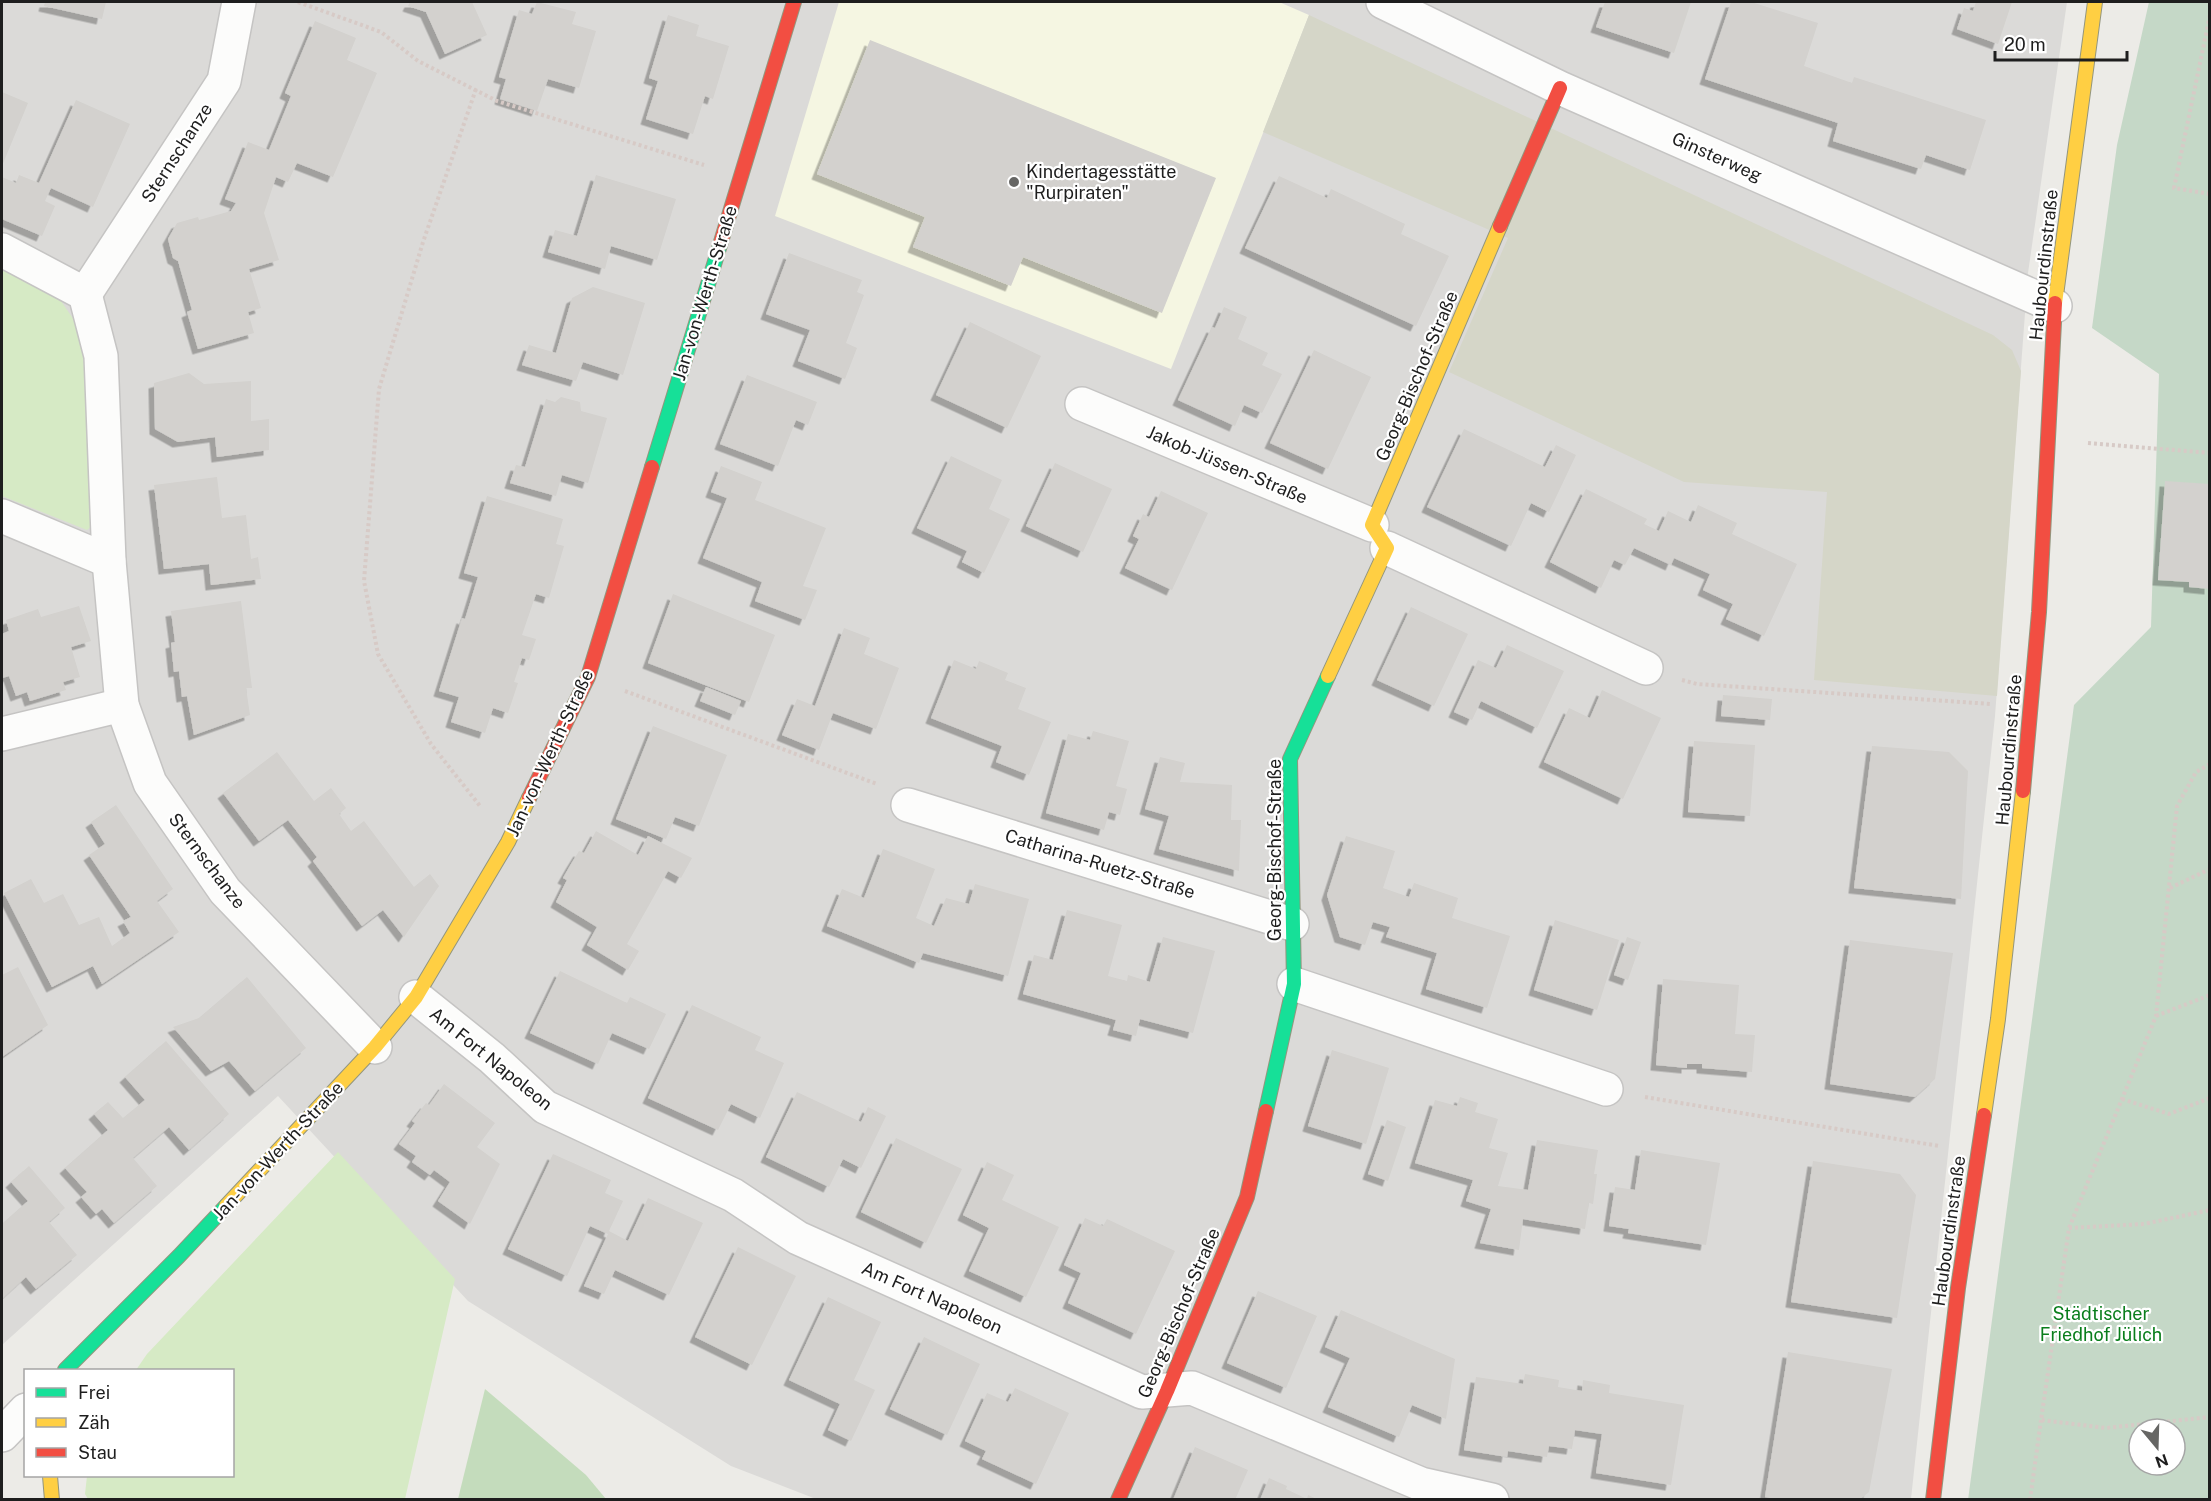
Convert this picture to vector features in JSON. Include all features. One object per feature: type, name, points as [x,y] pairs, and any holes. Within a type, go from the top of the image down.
[{"type":"street","name":"Sternschanze","points":[[239,2],[224,81],[86,294],[101,356],[109,561],[122,705],[150,783],[225,891],[375,1047]]},
{"type":"street","name":"Jan-von-Werth-Straße","points":[[67,1369],[179,1256],[375,1047],[416,998],[508,842],[588,677],[794,2]]},
{"type":"street","name":"Ginsterweg","points":[[1383,2],[1560,88],[2055,306]]},
{"type":"street","name":"Haubourdinstraße","points":[[1933,1500],[1958,1288],[1998,1020],[2020,823],[2039,612],[2055,306],[2092,17],[2096,2]]},
{"type":"street","name":"Georg-Bischof-Straße","points":[[1118,1500],[1167,1391],[1247,1197],[1294,984],[1290,759],[1560,88]]},
{"type":"street","points":[[2,250],[86,294]]},
{"type":"street","name":"Jakob-Jüssen-Straße","points":[[1082,404],[1379,536],[1646,668]]},
{"type":"street","points":[[2,516],[109,561]]},
{"type":"street","points":[[2,734],[122,705]]},
{"type":"street","name":"Catharina-Ruetz-Straße","points":[[908,805],[1292,924]]},
{"type":"street","points":[[1294,984],[1606,1089]]},
{"type":"street","name":"Am Fort Napoleon","points":[[416,998],[492,1058],[545,1107],[733,1195],[798,1238],[1142,1392],[1192,1388],[1420,1484],[1492,1500]]},
{"type":"street","points":[[111,1344],[179,1256]]},
{"type":"street","points":[[2,1435],[24,1412]]},
{"type":"street","points":[[50,1477],[52,1500]]},
{"type":"path","points":[[298,2],[381,32],[418,61],[497,101],[740,177]]},
{"type":"path","points":[[2210,15],[2174,188],[2210,194]]},
{"type":"path","points":[[476,89],[423,242],[379,389],[364,581],[378,654],[431,744],[508,842]]},
{"type":"path","points":[[2048,439],[2210,453]]},
{"type":"path","points":[[1646,668],[1697,684],[2031,706]]},
{"type":"path","points":[[588,677],[878,785],[908,805]]},
{"type":"path","points":[[2030,1500],[2069,1228],[2156,1016],[2177,806],[2196,772],[2210,764]]},
{"type":"path","points":[[2169,888],[2210,869]]},
{"type":"path","points":[[2156,1016],[2210,995]]},
{"type":"path","points":[[1606,1089],[1978,1153]]},
{"type":"path","points":[[2122,1099],[2169,1114],[2210,1098]]},
{"type":"path","points":[[2069,1228],[2144,1224],[2210,1210]]},
{"type":"path","points":[[2041,1420],[2106,1428],[2210,1417]]},
{"type":"shaded area","points":[[2,2],[2067,2],[2028,273],[1995,716],[1911,1499],[816,1499],[731,1466],[468,1301],[278,1096],[2,1345]]},
{"type":"shaded area","name":"Kindertagesstätte \"Rurpiraten\"","points":[[839,2],[1279,2],[1309,15],[1171,369],[775,216]]},
{"type":"shaded area","points":[[1309,15],[1993,335],[2012,350],[2021,371],[1997,696],[1814,680],[1827,492],[1684,482],[1449,372],[1508,238],[1263,132]]},
{"type":"green space","name":"Städtischer Friedhof Jülich","points":[[2149,2],[2209,2],[2209,1499],[1968,1500],[2074,705],[2151,627],[2159,374],[2092,328],[2117,145]]},
{"type":"green space","points":[[2,269],[43,288],[61,301],[81,330],[88,360],[92,526],[87,530],[2,496]]},
{"type":"green space","points":[[338,1152],[455,1279],[405,1499],[88,1499],[85,1494],[87,1477],[234,1477],[234,1369],[137,1369],[147,1354]]},
{"type":"green space","points":[[485,1389],[586,1475],[606,1499],[458,1499]]},
{"type":"building","points":[[45,2],[106,2],[102,19],[44,6]]},
{"type":"building","points":[[410,2],[472,2],[487,35],[445,54],[426,12],[408,6]]},
{"type":"building","points":[[537,2],[576,12],[572,24],[596,31],[579,88],[548,79],[537,111],[500,99],[506,79],[499,77],[519,10],[532,14]]},
{"type":"building","points":[[1605,2],[1691,2],[1674,53],[1596,27]]},
{"type":"building","points":[[1731,2],[1751,2],[1818,23],[1804,66],[1852,83],[1854,77],[1986,120],[1970,170],[1926,155],[1921,169],[1833,141],[1838,123],[1705,79]]},
{"type":"building","points":[[1976,2],[2012,2],[1998,44],[1957,29],[1964,8],[1973,11]]},
{"type":"building","points":[[668,15],[699,25],[696,36],[729,46],[713,99],[705,96],[693,134],[646,119],[658,81],[649,78]]},
{"type":"building","points":[[315,21],[356,38],[347,60],[377,73],[333,177],[297,163],[288,182],[276,177],[264,213],[279,260],[249,269],[261,308],[248,312],[254,333],[198,349],[187,312],[192,310],[178,261],[173,258],[168,239],[177,223],[198,217],[199,220],[231,211],[236,203],[225,199],[248,142],[269,150],[291,96],[285,93]]},
{"type":"building","points":[[870,40],[1216,178],[1162,313],[1023,257],[1011,286],[913,247],[925,217],[817,174]]},
{"type":"building","points":[[2,92],[28,103],[2,166]]},
{"type":"building","points":[[76,100],[130,124],[93,207],[51,188],[45,201],[55,206],[42,236],[2,219],[2,177],[16,183],[19,175],[39,183]]},
{"type":"building","points":[[596,175],[676,199],[657,260],[611,246],[605,269],[548,252],[555,230],[577,236]]},
{"type":"building","points":[[1279,176],[1327,198],[1331,189],[1405,224],[1401,234],[1449,256],[1416,326],[1245,248]]},
{"type":"building","points":[[789,253],[862,280],[857,292],[864,295],[846,343],[857,348],[845,379],[798,361],[810,330],[766,314]]},
{"type":"building","points":[[593,287],[645,303],[623,375],[583,362],[576,381],[522,365],[529,345],[556,353],[572,298]]},
{"type":"building","points":[[1224,307],[1247,317],[1238,339],[1268,353],[1262,365],[1282,374],[1262,413],[1244,405],[1235,426],[1178,400],[1212,327],[1215,328]]},
{"type":"building","points":[[970,322],[1041,356],[1007,428],[936,395]]},
{"type":"building","points":[[1314,350],[1371,377],[1328,469],[1270,443]]},
{"type":"building","points":[[189,373],[204,384],[251,381],[251,421],[269,419],[269,450],[217,457],[215,437],[178,442],[155,429],[154,383]]},
{"type":"building","points":[[747,375],[817,402],[808,425],[796,420],[778,466],[720,444]]},
{"type":"building","points":[[561,397],[580,402],[581,411],[607,418],[588,483],[562,475],[556,496],[510,483],[516,465],[525,467],[546,399],[555,402]]},
{"type":"building","points":[[1464,429],[1545,467],[1556,445],[1576,455],[1549,512],[1531,503],[1511,546],[1427,507]]},
{"type":"building","points":[[951,456],[1002,480],[989,509],[1010,519],[984,573],[962,562],[967,551],[917,528]]},
{"type":"building","points":[[1055,463],[1112,489],[1083,552],[1026,526]]},
{"type":"building","points":[[721,466],[762,482],[755,500],[826,528],[803,586],[817,590],[805,620],[755,601],[762,582],[703,558],[727,498],[711,492]]},
{"type":"building","points":[[217,477],[222,518],[246,515],[251,559],[258,557],[261,579],[211,585],[209,564],[164,569],[154,485]]},
{"type":"building","points":[[2165,481],[2210,484],[2210,589],[2189,587],[2189,582],[2158,580]]},
{"type":"building","points":[[1586,489],[1647,519],[1644,524],[1659,531],[1668,511],[1691,522],[1698,505],[1737,523],[1732,534],[1797,564],[1764,636],[1726,619],[1733,604],[1703,590],[1710,574],[1674,558],[1671,565],[1634,548],[1625,565],[1614,560],[1601,588],[1550,562]]},
{"type":"building","points":[[1161,491],[1208,513],[1172,590],[1125,568],[1139,539],[1133,536],[1143,514],[1149,517]]},
{"type":"building","points":[[487,496],[563,519],[556,544],[564,546],[549,598],[536,594],[522,635],[536,639],[529,660],[522,658],[514,682],[518,683],[508,713],[493,708],[485,733],[451,722],[459,697],[439,691],[462,618],[465,619],[478,577],[464,573]]},
{"type":"building","points":[[673,594],[775,635],[749,702],[648,663]]},
{"type":"building","points":[[241,601],[252,688],[246,688],[250,715],[194,735],[187,696],[182,697],[179,671],[174,672],[171,643],[175,642],[171,611]]},
{"type":"building","points":[[79,606],[91,641],[71,647],[80,677],[63,682],[66,690],[30,701],[27,692],[16,696],[9,676],[2,678],[2,634],[9,631],[6,620],[38,609],[41,617]]},
{"type":"building","points":[[1411,607],[1468,634],[1434,706],[1377,680]]},
{"type":"building","points":[[844,628],[870,638],[864,654],[899,668],[876,729],[833,713],[819,750],[782,735],[797,699],[815,706]]},
{"type":"building","points":[[1507,645],[1564,671],[1537,728],[1481,701],[1472,720],[1454,712],[1478,660],[1496,668]]},
{"type":"building","points":[[954,660],[976,669],[979,661],[1008,673],[1005,680],[1026,688],[1018,709],[1051,722],[1029,775],[996,762],[1002,746],[931,718]]},
{"type":"building","points":[[706,687],[741,701],[735,715],[700,701]]},
{"type":"building","points":[[1602,690],[1661,718],[1623,799],[1544,762],[1569,708],[1590,718]]},
{"type":"building","points":[[1723,695],[1772,699],[1770,720],[1721,716]]},
{"type":"building","points":[[653,726],[727,755],[699,826],[675,817],[666,839],[616,819]]},
{"type":"building","points":[[1093,731],[1129,741],[1116,786],[1127,789],[1120,815],[1109,812],[1104,830],[1046,813],[1068,734],[1090,740]]},
{"type":"building","points":[[1694,741],[1755,745],[1750,816],[1688,812]]},
{"type":"building","points":[[1872,746],[1949,752],[1968,771],[1961,899],[1854,888]]},
{"type":"building","points":[[277,752],[314,801],[331,788],[346,808],[339,814],[351,831],[364,821],[414,887],[430,874],[439,886],[404,937],[383,910],[362,926],[313,861],[317,857],[288,820],[259,841],[223,793]]},
{"type":"building","points":[[1160,757],[1185,763],[1180,782],[1232,785],[1231,820],[1241,820],[1239,871],[1159,849],[1169,816],[1145,809]]},
{"type":"building","points":[[116,805],[173,889],[157,901],[179,932],[102,984],[93,966],[52,987],[4,893],[31,879],[44,903],[63,894],[79,925],[99,917],[112,946],[130,933],[123,921],[131,917],[89,855],[105,844],[91,822]]},
{"type":"building","points":[[596,831],[638,855],[648,836],[692,858],[681,878],[668,871],[627,944],[639,951],[628,970],[587,945],[597,927],[556,902],[567,880],[563,878],[579,851],[584,853]]},
{"type":"building","points":[[1346,836],[1395,851],[1383,888],[1409,897],[1414,883],[1458,898],[1452,918],[1510,936],[1487,1008],[1426,989],[1437,953],[1386,937],[1390,927],[1373,922],[1365,945],[1340,937],[1327,895]]},
{"type":"building","points":[[883,849],[935,869],[916,918],[934,926],[946,898],[969,904],[975,884],[1029,899],[1008,976],[923,953],[919,963],[827,926],[842,889],[864,898]]},
{"type":"building","points":[[1067,910],[1122,925],[1108,976],[1127,981],[1128,975],[1150,982],[1163,937],[1215,951],[1193,1033],[1140,1019],[1136,1036],[1113,1030],[1116,1020],[1023,994],[1034,955],[1053,960]]},
{"type":"building","points":[[1555,920],[1619,940],[1597,1010],[1534,990]]},
{"type":"building","points":[[1627,937],[1641,942],[1628,980],[1614,975]]},
{"type":"building","points":[[1850,940],[1953,953],[1935,1079],[1915,1097],[1830,1084]]},
{"type":"building","points":[[18,967],[48,1025],[2,1057],[2,975]]},
{"type":"building","points":[[560,971],[627,1003],[630,997],[666,1014],[649,1049],[612,1033],[598,1064],[530,1033]]},
{"type":"building","points":[[247,977],[306,1048],[255,1091],[229,1061],[211,1071],[173,1027],[199,1018]]},
{"type":"building","points":[[1663,979],[1739,985],[1735,1034],[1755,1035],[1752,1072],[1702,1068],[1702,1064],[1687,1064],[1687,1068],[1656,1065]]},
{"type":"building","points":[[692,1005],[761,1037],[755,1050],[784,1063],[760,1118],[731,1104],[718,1130],[648,1098]]},
{"type":"building","points":[[166,1041],[229,1114],[189,1150],[169,1127],[133,1158],[157,1186],[114,1223],[102,1209],[96,1214],[81,1197],[87,1192],[65,1168],[108,1130],[94,1114],[108,1102],[123,1118],[145,1100],[125,1077]]},
{"type":"building","points":[[1332,1050],[1389,1068],[1366,1144],[1308,1126]]},
{"type":"building","points":[[444,1084],[495,1123],[477,1147],[500,1164],[470,1224],[438,1201],[450,1182],[434,1170],[430,1175],[412,1162],[416,1156],[399,1144],[415,1123],[412,1121],[426,1103],[429,1105]]},
{"type":"building","points":[[797,1092],[861,1122],[868,1107],[886,1116],[861,1168],[843,1159],[829,1187],[766,1157]]},
{"type":"building","points":[[1460,1097],[1478,1103],[1475,1112],[1498,1119],[1489,1148],[1508,1153],[1498,1186],[1528,1190],[1537,1140],[1598,1150],[1593,1204],[1589,1203],[1585,1229],[1523,1219],[1519,1250],[1480,1243],[1491,1209],[1466,1201],[1473,1180],[1415,1163],[1435,1100],[1457,1106]]},
{"type":"building","points":[[1387,1120],[1406,1127],[1388,1181],[1368,1174]]},
{"type":"building","points":[[896,1138],[962,1169],[926,1243],[861,1212]]},
{"type":"building","points":[[1641,1150],[1720,1163],[1706,1245],[1628,1233],[1629,1229],[1609,1226],[1615,1187],[1635,1190]]},
{"type":"building","points":[[553,1154],[611,1180],[605,1193],[623,1201],[609,1231],[628,1241],[648,1198],[703,1223],[669,1295],[615,1270],[604,1294],[584,1286],[608,1234],[590,1226],[567,1276],[508,1249]]},
{"type":"building","points":[[1813,1161],[1900,1174],[1916,1195],[1897,1318],[1791,1302]]},
{"type":"building","points":[[987,1162],[1014,1175],[1002,1200],[1059,1227],[1026,1297],[969,1271],[989,1228],[963,1215]]},
{"type":"building","points":[[29,1166],[65,1208],[49,1222],[77,1255],[36,1289],[26,1277],[2,1299],[2,1224],[28,1201],[11,1182]]},
{"type":"building","points":[[1085,1218],[1103,1226],[1107,1219],[1175,1251],[1136,1334],[1068,1303],[1081,1273],[1064,1265]]},
{"type":"building","points":[[738,1247],[796,1276],[752,1365],[695,1337]]},
{"type":"building","points":[[1258,1291],[1317,1316],[1286,1388],[1227,1363]]},
{"type":"building","points":[[828,1297],[881,1322],[854,1380],[875,1390],[851,1441],[828,1430],[840,1404],[789,1380]]},
{"type":"building","points":[[1341,1310],[1455,1359],[1446,1419],[1412,1405],[1399,1437],[1328,1407],[1350,1358],[1325,1347]]},
{"type":"building","points":[[924,1337],[980,1364],[947,1435],[890,1409]]},
{"type":"building","points":[[1788,1352],[1892,1369],[1869,1492],[1859,1500],[1780,1500],[1765,1497]]},
{"type":"building","points":[[1525,1374],[1559,1380],[1558,1387],[1582,1391],[1583,1380],[1610,1385],[1609,1393],[1684,1405],[1671,1485],[1596,1473],[1602,1434],[1575,1430],[1572,1449],[1549,1446],[1547,1457],[1508,1451],[1507,1457],[1464,1450],[1476,1377],[1523,1384]]},
{"type":"building","points":[[1015,1388],[1069,1413],[1036,1484],[982,1459],[986,1451],[965,1441],[987,1393],[1008,1402]]},
{"type":"building","points":[[1195,1447],[1248,1470],[1235,1500],[1173,1500]]},
{"type":"building","points":[[1269,1478],[1307,1499],[1308,1495],[1319,1500],[1260,1500]]},
{"type":"traffic: fast","points":[[652,467],[720,245]]},
{"type":"traffic: fast","points":[[1266,1111],[1294,984],[1290,759],[1328,676]]},
{"type":"traffic: fast","points":[[66,1369],[226,1206]]},
{"type":"traffic: slow","points":[[2055,303],[2095,2]]},
{"type":"traffic: slow","points":[[1328,676],[1387,548],[1372,525],[1500,226]]},
{"type":"traffic: slow","points":[[1984,1115],[1998,1019],[2023,791]]},
{"type":"traffic: slow","points":[[226,1206],[375,1047],[416,997],[508,842],[529,798]]},
{"type":"traffic: slow","points":[[50,1477],[52,1500]]},
{"type":"traffic: jam","points":[[720,245],[794,2]]},
{"type":"traffic: jam","points":[[1500,226],[1560,88]]},
{"type":"traffic: jam","points":[[2023,791],[2039,612],[2055,303]]},
{"type":"traffic: jam","points":[[529,798],[588,677],[652,467]]},
{"type":"traffic: jam","points":[[1118,1500],[1167,1391],[1247,1197],[1266,1111]]},
{"type":"traffic: jam","points":[[1933,1500],[1958,1288],[1984,1115]]},
{"type":"place","name":"Kindertagesstätte \"Rurpiraten\"","points":[[1014,182]]}]
